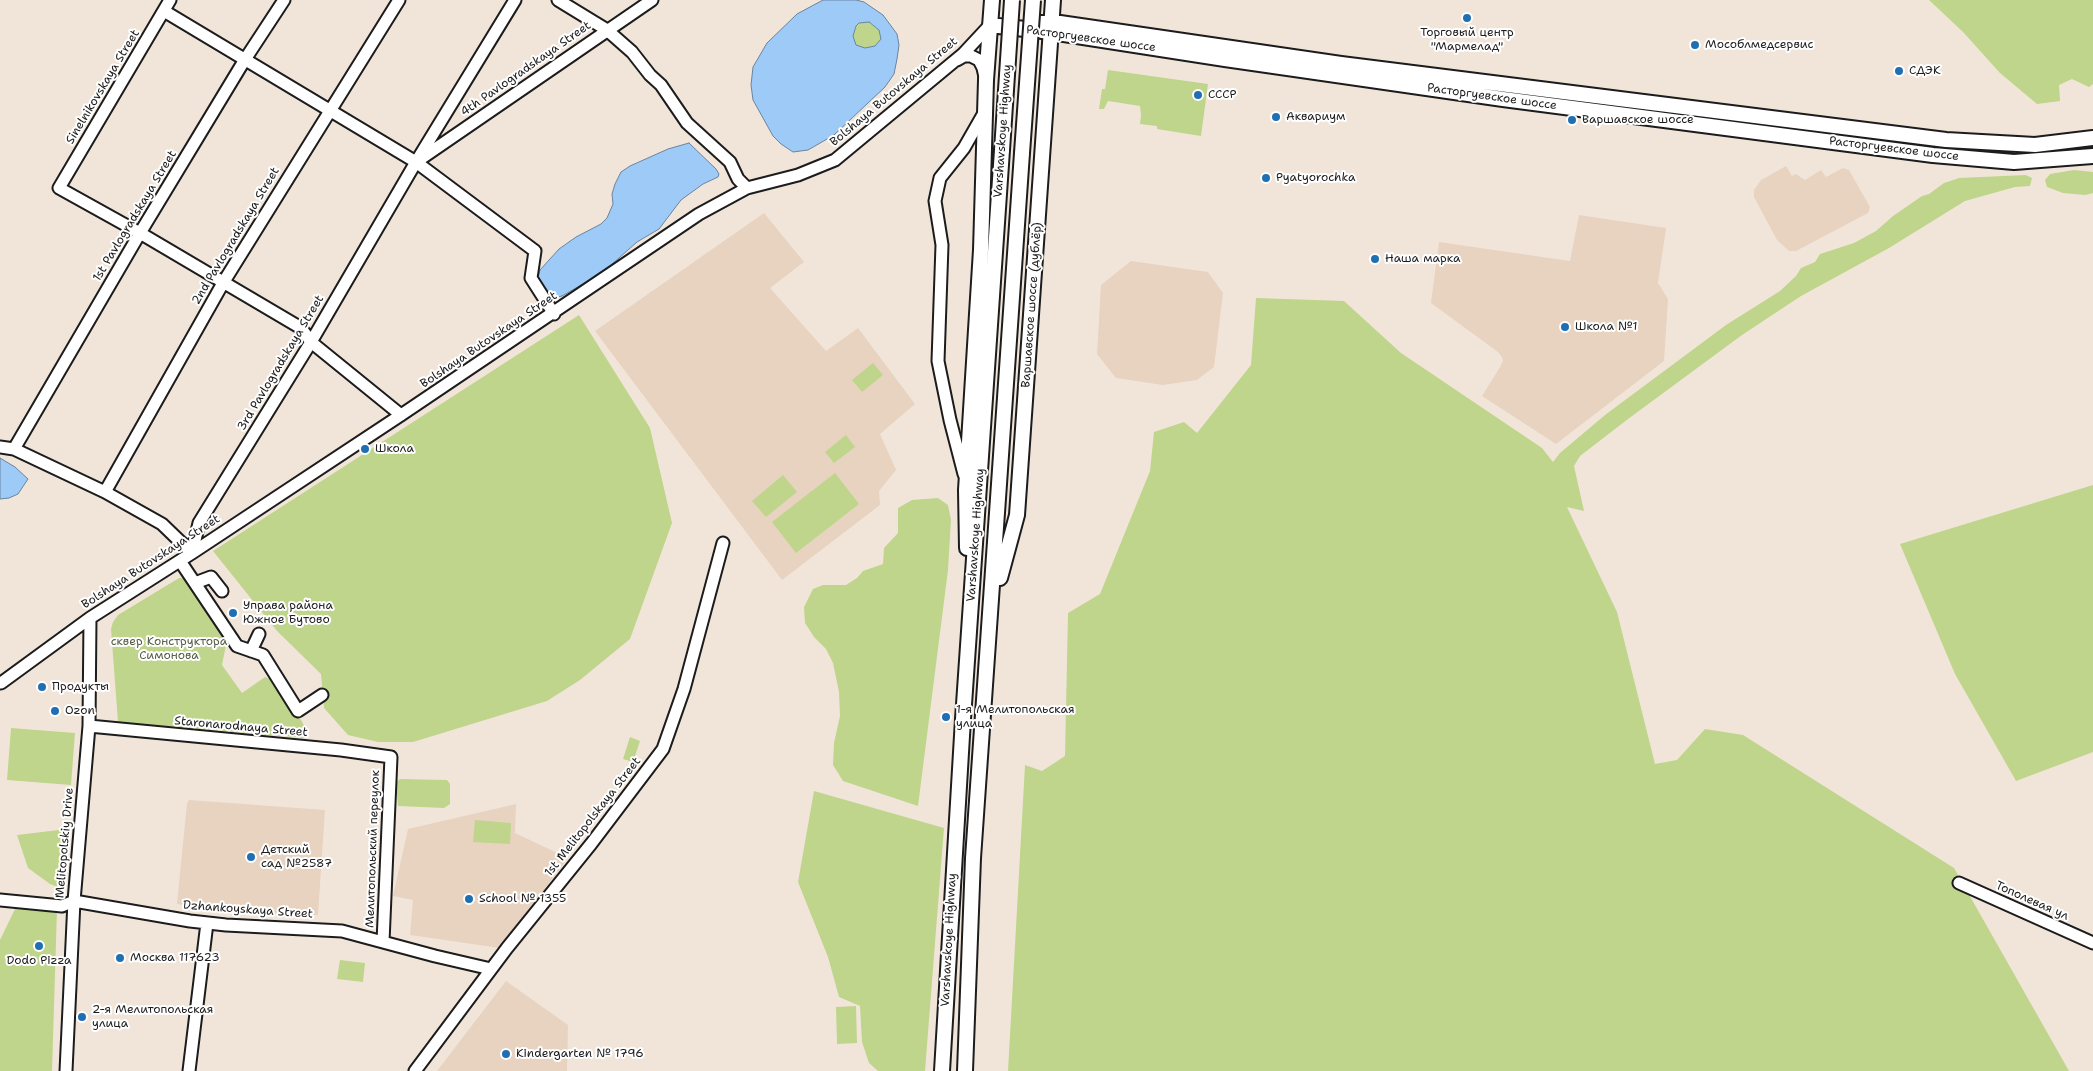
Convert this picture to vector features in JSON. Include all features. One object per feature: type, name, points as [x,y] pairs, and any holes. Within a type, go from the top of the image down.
[{"type":"main road","points":[[971,606],[966,490],[981,250],[984,111],[992,0]]},
{"type":"main road","name":"Varshavskoye Highway","points":[[942,1071],[1012,0]]},
{"type":"main road","name":"Varshavskoye Highway","points":[[965,1071],[973,858],[1033,0]]},
{"type":"main road","name":"Варшавское шоссе (дублёр)","points":[[992,607],[1017,515],[1053,0]]},
{"type":"main road","points":[[990,25],[1051,27]]},
{"type":"main road","name":"Расторгуевское шоссе","points":[[1051,27],[1946,140],[2035,145],[2093,138]]},
{"type":"main road","name":"Расторгуевское шоссе","points":[[1051,27],[1340,76],[1733,129],[1984,160],[2014,162],[2093,156]]},
{"type":"street","name":"Sinelnikovskaya Street","points":[[140,233],[59,188],[170,0]]},
{"type":"street","name":"1st Pavlogradskaya Street","points":[[14,449],[140,233],[244,61],[284,0]]},
{"type":"street","name":"2nd Pavlogradskaya Street","points":[[105,492],[223,283],[399,0]]},
{"type":"street","name":"3rd Pavlogradskaya Street","points":[[192,554],[199,523],[311,342],[416,162],[515,0]]},
{"type":"street","points":[[558,0],[608,30],[632,52],[660,85],[687,123],[730,162],[738,179],[747,188]]},
{"type":"street","name":"4th Pavlogradskaya Street","points":[[416,162],[652,0]]},
{"type":"street","points":[[164,11],[244,61],[416,162],[535,251],[531,278],[554,314]]},
{"type":"street","name":"Bolshaya Butovskaya Street","points":[[0,684],[90,618],[192,554],[402,415],[554,314],[699,214],[747,188],[798,175],[835,160],[955,60],[990,25]]},
{"type":"street","points":[[955,60],[964,56],[971,56],[979,60],[984,68],[986,80]]},
{"type":"street","points":[[966,490],[938,361],[942,246],[935,201],[940,178],[964,148],[984,111]]},
{"type":"street","points":[[140,233],[301,328],[311,342],[402,415]]},
{"type":"street","points":[[0,447],[14,449],[105,492],[162,524],[192,554]]},
{"type":"street","name":"1st Melitopolskaya Street","points":[[415,1071],[492,969],[592,844],[663,749],[684,689],[723,544]]},
{"type":"street","points":[[180,561],[237,646],[262,655],[298,711],[322,695]]},
{"type":"street","points":[[195,583],[211,577],[222,591]]},
{"type":"street","name":"Melitopolskiy Drive","points":[[66,1071],[74,902],[89,726],[90,618]]},
{"type":"street","points":[[251,651],[259,634]]},
{"type":"street","name":"Staronarodnaya Street","points":[[89,726],[341,750],[390,757]]},
{"type":"street","name":"Мелитопольский переулок","points":[[383,942],[390,757]]},
{"type":"street","name":"Тополевая ул","points":[[1959,884],[2093,944]]},
{"type":"street","name":"Dzhankoyskaya Street","points":[[0,900],[62,906],[74,902],[127,912],[207,923],[320,929],[354,933],[435,956],[492,969]]},
{"type":"street","points":[[189,1071],[207,923]]},
{"type":"shaded area","points":[[1786,166],[1792,176],[1796,174],[1805,180],[1821,170],[1826,177],[1843,168],[1849,170],[1870,207],[1868,213],[1796,251],[1789,251],[1777,240],[1754,197],[1754,190],[1761,180]]},
{"type":"shaded area","points":[[764,213],[804,262],[770,288],[826,351],[858,328],[915,404],[880,434],[896,470],[879,491],[880,505],[782,580],[595,331]]},
{"type":"shaded area","name":"Школа №1","points":[[1579,215],[1666,228],[1658,283],[1668,299],[1664,361],[1556,444],[1482,396],[1500,367],[1503,361],[1502,357],[1498,352],[1431,303],[1439,242],[1570,261]]},
{"type":"shaded area","points":[[1131,261],[1208,272],[1223,293],[1214,367],[1197,380],[1163,385],[1116,378],[1097,354],[1101,285]]},
{"type":"shaded area","name":"Детский сад №2587","points":[[189,800],[325,810],[318,915],[236,913],[177,904],[187,803]]},
{"type":"shaded area","points":[[516,804],[515,833],[568,858],[500,948],[410,935],[413,900],[393,896],[408,829]]},
{"type":"shaded area","points":[[506,981],[568,1025],[567,1071],[437,1071]]},
{"type":"green space","points":[[1929,0],[2093,0],[2093,84],[2089,87],[2072,79],[2059,85],[2060,101],[2037,104],[2000,73],[1963,32]]},
{"type":"green space","points":[[869,22],[879,30],[881,39],[875,46],[865,48],[856,45],[853,36],[856,26],[860,23]]},
{"type":"green space","points":[[1108,70],[1208,84],[1201,136],[1157,129],[1157,126],[1140,124],[1140,106],[1108,101],[1104,109],[1099,109],[1102,89],[1105,89]]},
{"type":"green space","points":[[1503,90],[1897,141],[1898,144],[1501,93]]},
{"type":"green space","points":[[2074,170],[2093,172],[2093,193],[2085,195],[2063,193],[2047,187],[2045,180],[2050,174]]},
{"type":"green space","points":[[2026,175],[2032,178],[2030,186],[2015,187],[1965,201],[1889,248],[1801,296],[1742,335],[1580,456],[1574,466],[1584,511],[1567,507],[1617,612],[1655,764],[1677,760],[1705,729],[1743,735],[1954,868],[2069,1071],[1008,1071],[1025,765],[1042,771],[1065,756],[1068,613],[1100,594],[1150,471],[1154,432],[1184,422],[1197,433],[1251,365],[1256,298],[1344,301],[1401,353],[1542,448],[1553,462],[1560,453],[1605,415],[1726,325],[1780,291],[1796,276],[1801,268],[1815,262],[1820,254],[1854,243],[1876,231],[1893,216],[1944,183],[1959,178]]},
{"type":"green space","points":[[579,315],[650,428],[672,523],[630,639],[580,680],[547,701],[413,742],[378,742],[348,735],[324,708],[321,674],[277,631],[213,551]]},
{"type":"green space","points":[[873,363],[883,375],[862,392],[852,380]]},
{"type":"green space","points":[[846,435],[855,447],[834,463],[825,452]]},
{"type":"green space","points":[[835,473],[859,504],[796,553],[772,522]]},
{"type":"green space","points":[[783,475],[797,492],[766,517],[752,501]]},
{"type":"green space","points":[[2093,485],[2093,752],[2016,781],[1955,674],[1900,544]]},
{"type":"green space","points":[[938,498],[948,505],[951,520],[948,570],[918,806],[843,781],[833,765],[834,743],[840,716],[839,692],[833,663],[826,649],[814,637],[805,623],[804,607],[813,589],[823,585],[846,585],[857,578],[863,571],[883,564],[884,548],[898,533],[898,508],[912,500]]},
{"type":"green space","name":"сквер Конструктора Симонова","points":[[179,578],[187,578],[227,640],[222,665],[242,693],[265,677],[277,682],[306,729],[307,738],[118,722],[111,629],[113,622],[118,615]]},
{"type":"green space","points":[[11,728],[75,733],[71,785],[7,780]]},
{"type":"green space","points":[[630,737],[640,741],[633,762],[623,759]]},
{"type":"green space","points":[[400,779],[447,780],[450,784],[450,804],[444,808],[398,806],[396,782]]},
{"type":"green space","points":[[814,791],[944,828],[925,1071],[878,1071],[869,1063],[862,1042],[860,1006],[839,997],[828,957],[798,882]]},
{"type":"green space","points":[[475,820],[511,823],[510,844],[473,842]]},
{"type":"green space","points":[[67,829],[65,890],[50,884],[28,868],[17,835]]},
{"type":"green space","points":[[16,907],[57,910],[52,1071],[0,1071],[0,940]]},
{"type":"green space","points":[[340,960],[365,963],[363,982],[337,979]]},
{"type":"green space","points":[[856,1006],[857,1043],[837,1044],[836,1007]]},
{"type":"water","points":[[823,0],[856,0],[864,2],[883,15],[897,34],[899,45],[894,74],[885,87],[834,135],[808,150],[793,152],[773,136],[753,100],[751,85],[753,67],[767,43],[797,14]],"holes":[[[869,22],[879,30],[881,39],[875,46],[865,48],[856,45],[853,36],[859,23]]]},
{"type":"water","points":[[689,143],[716,169],[719,174],[718,177],[703,184],[681,200],[659,229],[637,242],[602,273],[562,296],[550,299],[537,282],[540,270],[559,249],[576,237],[601,224],[607,218],[613,204],[612,194],[615,184],[621,172],[668,149]]},
{"type":"water","points":[[0,458],[15,467],[28,479],[18,494],[0,499]]},
{"type":"place","name":"Торговый центр \"Мармелад\"","points":[[1467,18]]},
{"type":"place","name":"Мособлмедсервис","points":[[1695,45]]},
{"type":"place","name":"СДЭК","points":[[1899,71]]},
{"type":"place","name":"СССР","points":[[1198,95]]},
{"type":"place","name":"Аквариум","points":[[1276,117]]},
{"type":"place","name":"Варшавское шоссе","points":[[1572,120]]},
{"type":"place","name":"Pyatyorochka","points":[[1266,178]]},
{"type":"place","name":"Наша марка","points":[[1375,259]]},
{"type":"place","name":"Школа №1","points":[[1565,327]]},
{"type":"place","name":"Школа","points":[[365,449]]},
{"type":"place","name":"Управа района Южное Бутово","points":[[233,613]]},
{"type":"place","name":"Продукты","points":[[42,687]]},
{"type":"place","name":"Ozon","points":[[55,711]]},
{"type":"place","name":"1-я Мелитопольская улица","points":[[946,717]]},
{"type":"place","name":"Детский сад №2587","points":[[251,857]]},
{"type":"place","name":"School № 1355","points":[[469,899]]},
{"type":"place","name":"Dodo Pizza","points":[[39,946]]},
{"type":"place","name":"Москва 117623","points":[[120,958]]},
{"type":"place","name":"2-я Мелитопольская улица","points":[[82,1017]]},
{"type":"place","name":"Kindergarten № 1796","points":[[506,1054]]}]
